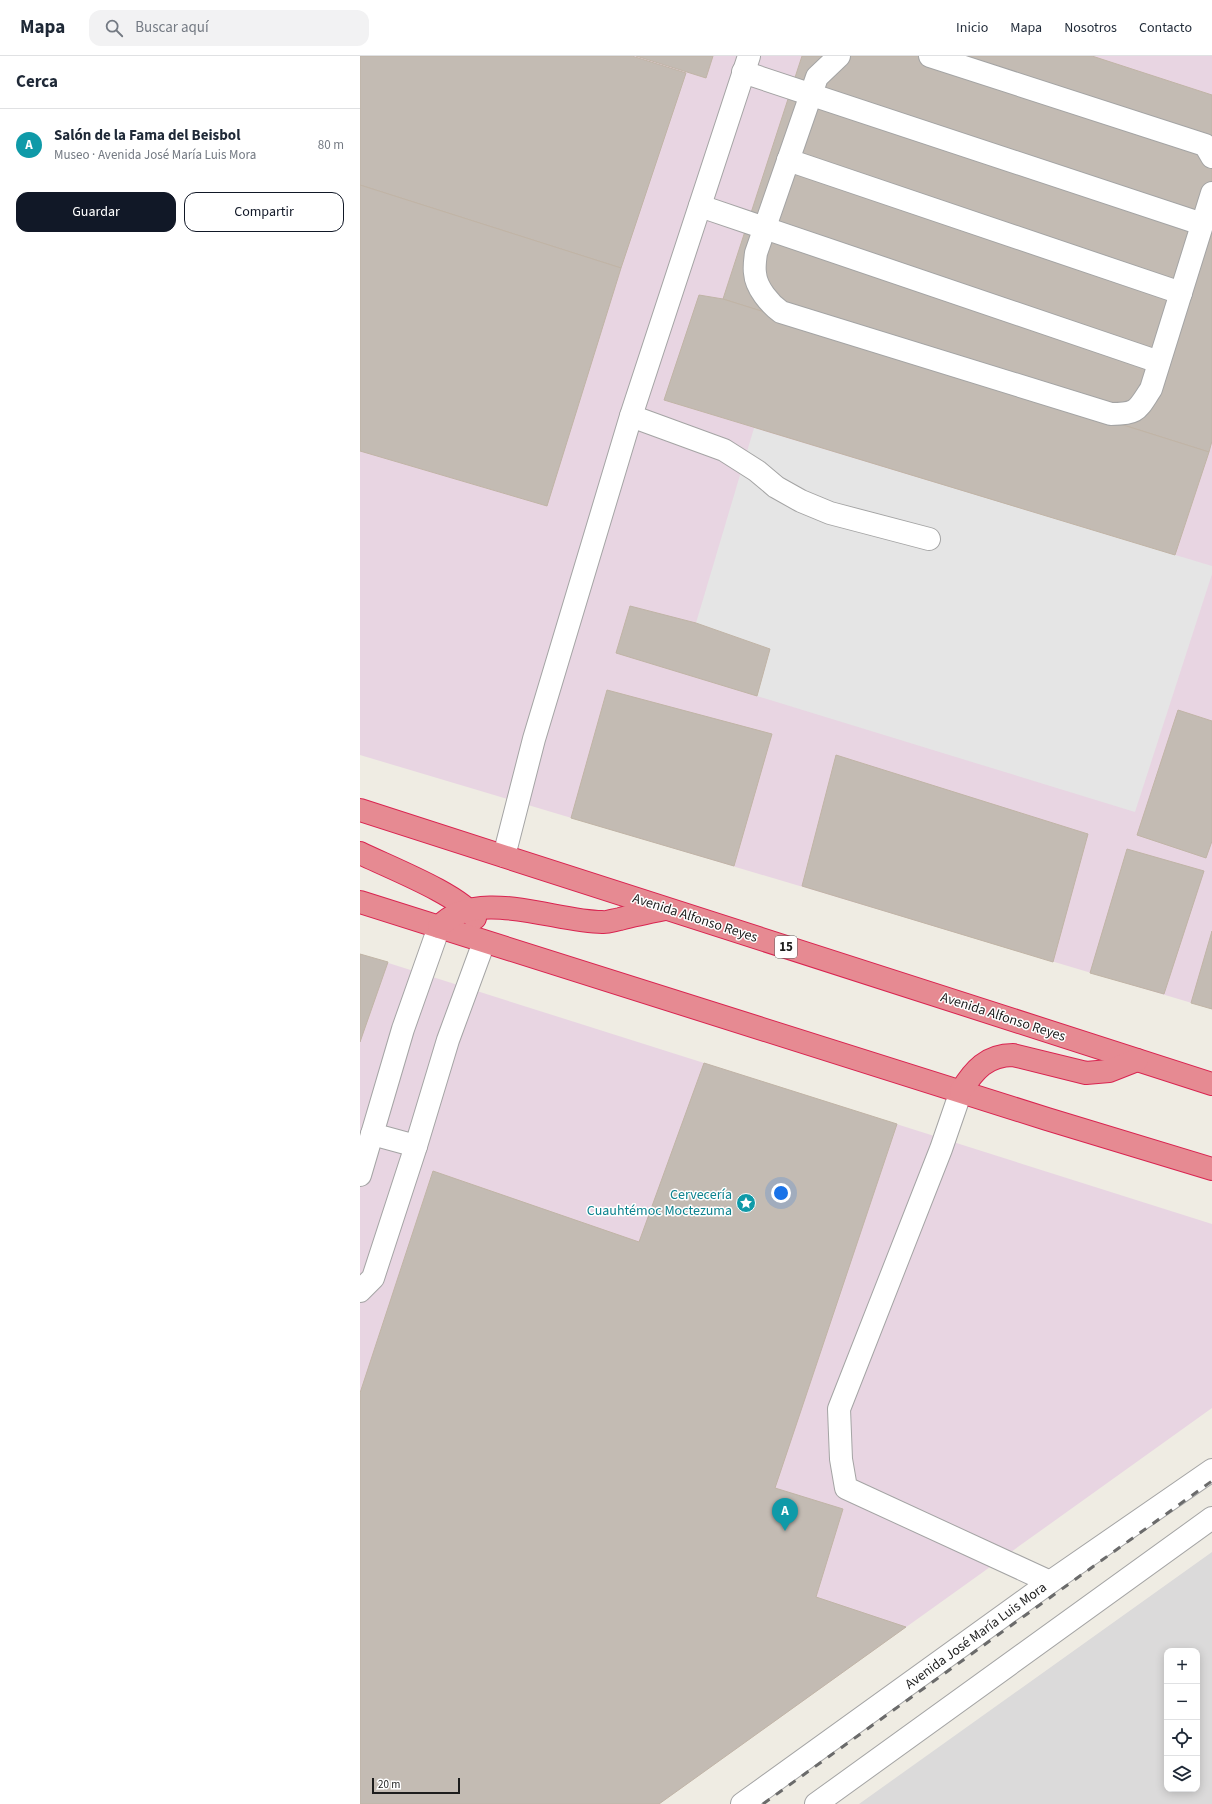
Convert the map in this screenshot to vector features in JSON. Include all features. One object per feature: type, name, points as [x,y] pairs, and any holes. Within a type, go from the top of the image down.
[{"type":"highway","name":"Avenida Alfonso Reyes","points":[[360,810],[1212,1084]]},
{"type":"highway","points":[[360,853],[420,881],[469,911],[481,930],[484,942]]},
{"type":"highway","points":[[360,902],[1047,1119],[1212,1169]]},
{"type":"highway","points":[[439,927],[454,915],[469,911],[506,908],[603,923],[666,908]]},
{"type":"highway","points":[[961,1091],[973,1073],[983,1064],[1002,1055],[1013,1055],[1086,1073],[1109,1071],[1137,1060]]},
{"type":"street","points":[[839,56],[817,77],[756,253],[754,274],[765,297],[772,305],[782,312],[1111,414],[1124,414],[1137,410],[1151,389],[1212,193]]},
{"type":"street","points":[[930,56],[1205,145],[1212,157]]},
{"type":"street","points":[[504,856],[534,739],[631,416],[746,64],[811,95],[1202,224]]},
{"type":"street","points":[[788,160],[1181,293]]},
{"type":"street","points":[[700,206],[1159,362]]},
{"type":"street","points":[[631,416],[724,450],[757,471],[776,487],[801,501],[830,513],[929,539]]},
{"type":"street","points":[[360,1175],[403,1030],[439,927]]},
{"type":"street","points":[[364,1281],[416,1146],[448,1040],[484,942]]},
{"type":"street","points":[[961,1091],[941,1149],[839,1409],[841,1459],[846,1488],[1050,1582]]},
{"type":"street","points":[[372,1134],[416,1146]]},
{"type":"street","name":"Avenida José María Luis Mora","points":[[742,1804],[1050,1582],[1212,1470]]},
{"type":"street","points":[[816,1804],[1212,1518]]},
{"type":"shaded area","points":[[360,56],[1212,56],[1212,1009],[360,755]]},
{"type":"shaded area","points":[[754,428],[1212,566],[1212,574],[1135,812],[757,696],[770,649],[696,623]]},
{"type":"shaded area","points":[[360,954],[1212,1224],[1212,1408],[659,1804],[360,1804]]},
{"type":"shaded area","points":[[1212,1552],[1212,1804],[859,1804]]},
{"type":"building","points":[[360,56],[632,56],[686,73],[621,268],[360,185]]},
{"type":"building","points":[[636,56],[713,56],[706,78]]},
{"type":"building","points":[[802,56],[1092,56],[1212,95],[1212,441],[1209,452],[723,299]]},
{"type":"building","points":[[360,185],[621,268],[547,506],[360,451]]},
{"type":"building","points":[[699,295],[723,299],[1209,452],[1175,555],[664,400]]},
{"type":"building","points":[[630,606],[696,623],[770,649],[757,696],[616,653]]},
{"type":"building","points":[[607,690],[772,734],[734,866],[571,818]]},
{"type":"building","points":[[1178,710],[1212,721],[1212,841],[1206,858],[1137,835]]},
{"type":"building","points":[[836,755],[1088,834],[1053,962],[802,886]]},
{"type":"building","points":[[1127,849],[1204,871],[1164,994],[1090,973]]},
{"type":"building","points":[[1212,931],[1212,1009],[1191,1003]]},
{"type":"building","points":[[360,954],[388,962],[360,1042]]},
{"type":"building","points":[[704,1063],[897,1124],[775,1488],[843,1509],[816,1597],[906,1627],[659,1804],[360,1804],[360,1393],[433,1171],[639,1242]]},
{"type":"railway","points":[[763,1804],[1212,1481]]},
{"type":"place","name":"Cervecería Cuauhtémoc Moctezuma","points":[[746,1203]]},
{"type":"place","name":"Salón de la Fama del Beisbol","points":[[785,1531]]}]
